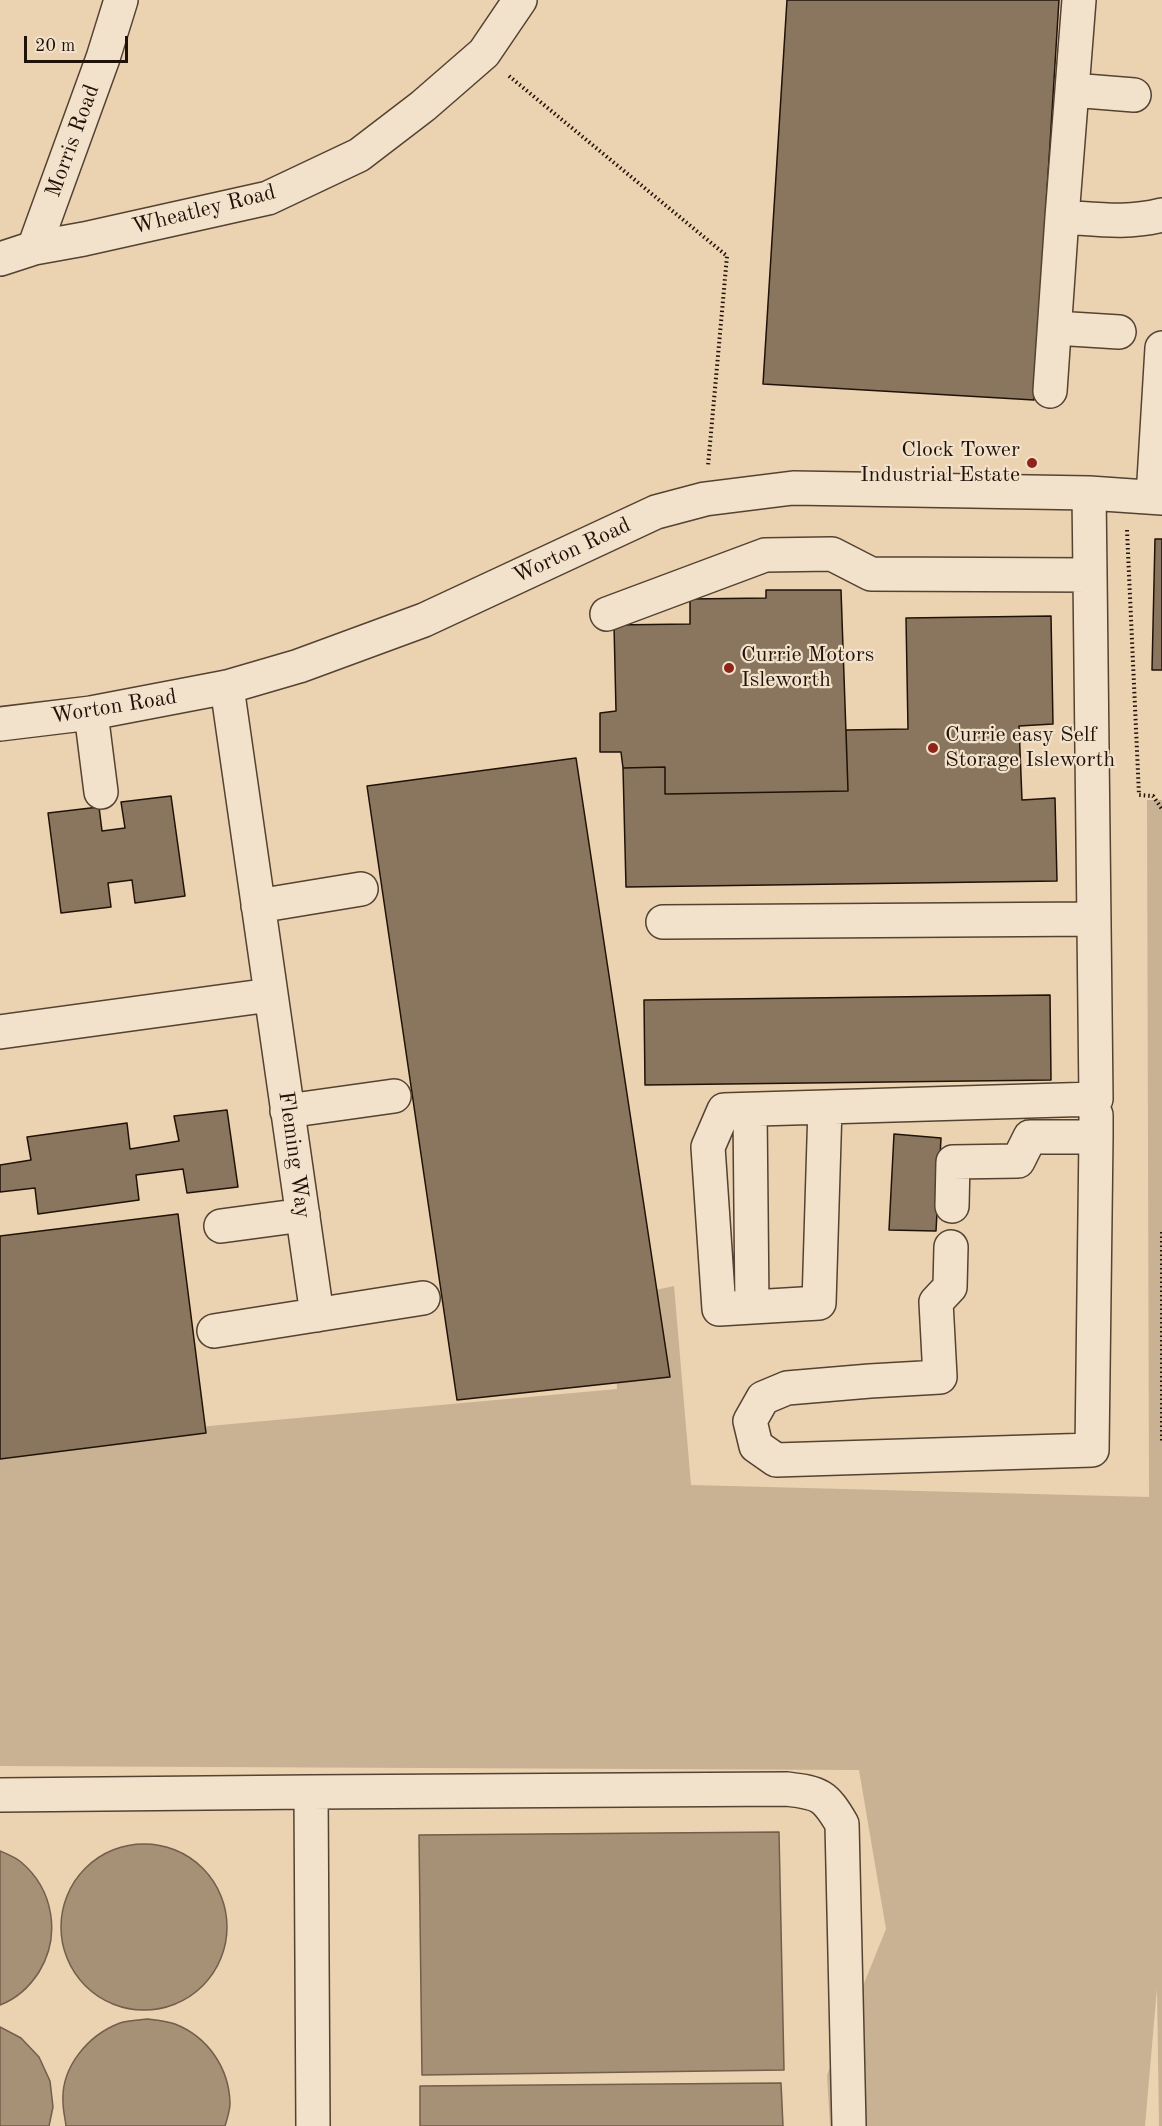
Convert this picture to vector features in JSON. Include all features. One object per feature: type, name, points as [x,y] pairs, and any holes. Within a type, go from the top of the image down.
[{"type":"street","name":"Morris Road","points":[[34,248],[103,58],[121,0]]},
{"type":"street","name":"Wheatley Road","points":[[0,259],[34,248],[268,198],[359,155],[423,106],[484,53],[520,0]]},
{"type":"street","points":[[1050,391],[1079,0]]},
{"type":"street","points":[[1072,90],[1134,95]]},
{"type":"street","points":[[1062,217],[1140,221],[1162,215]]},
{"type":"street","points":[[1054,328],[1119,332]]},
{"type":"street","points":[[1146,497],[1161,395],[1162,348]]},
{"type":"street","name":"Worton Road","points":[[0,724],[91,713],[227,687],[299,666],[424,620],[656,512],[705,500],[794,488],[1089,493],[1146,497]]},
{"type":"street","points":[[951,1247],[950,1287],[936,1302],[940,1377],[787,1388],[763,1398],[750,1420],[756,1446],[776,1460],[1092,1450],[1096,1099],[1089,493]]},
{"type":"street","points":[[607,614],[765,555],[832,554],[871,574],[1090,575]]},
{"type":"street","name":"Fleming Way","points":[[227,687],[317,1315]]},
{"type":"street","points":[[91,713],[101,792]]},
{"type":"street","points":[[258,906],[361,889]]},
{"type":"street","points":[[663,922],[1094,919]]},
{"type":"street","points":[[0,1032],[270,994]]},
{"type":"street","points":[[287,1111],[394,1096]]},
{"type":"street","points":[[825,1107],[819,1303],[720,1309],[708,1148],[724,1110],[750,1110],[825,1107],[1096,1099]]},
{"type":"street","points":[[952,1206],[952,1162],[1018,1161],[1030,1137],[1096,1137]]},
{"type":"street","points":[[221,1226],[303,1215]]},
{"type":"street","points":[[214,1331],[423,1298]]},
{"type":"street","points":[[0,1796],[548,1789],[787,1789],[814,1792],[831,1805],[842,1824],[849,2126]]},
{"type":"street","points":[[311,1792],[313,2126]]},
{"type":"path","points":[[484,53],[525,91],[727,256],[705,500]]},
{"type":"path","points":[[1146,497],[1127,529],[1139,795],[1153,796],[1162,809]]},
{"type":"path","points":[[1162,1232],[1162,1442]]},
{"type":"shaded area","points":[[1147,800],[1162,800],[1162,2126],[1159,2126],[1157,1988],[1145,2126],[830,2126],[827,2075],[886,1929],[859,1770],[0,1766],[0,1445],[617,1389],[614,1299],[674,1286],[691,1485],[1149,1497]]},
{"type":"shaded area","points":[[779,1832],[784,2070],[422,2075],[419,1835]]},
{"type":"shaded area","points":[[144,1844],[176,1850],[203,1868],[221,1895],[227,1927],[221,1959],[203,1986],[176,2004],[144,2010],[112,2004],[85,1986],[67,1959],[61,1927],[67,1895],[85,1868],[112,1850]]},
{"type":"shaded area","points":[[0,1851],[21,1862],[41,1886],[51,1914],[52,1929],[46,1958],[39,1972],[22,1992],[0,2005]]},
{"type":"shaded area","points":[[148,2019],[172,2023],[187,2030],[207,2045],[221,2066],[229,2090],[230,2106],[225,2126],[66,2126],[63,2105],[64,2089],[72,2065],[79,2054],[97,2035],[108,2028],[123,2022]]},
{"type":"shaded area","points":[[0,2027],[21,2038],[39,2057],[50,2081],[53,2107],[49,2126],[0,2126]]},
{"type":"shaded area","points":[[781,2083],[783,2126],[420,2126],[420,2086]]},
{"type":"building","points":[[787,0],[1059,0],[1034,400],[763,384]]},
{"type":"building","points":[[1155,539],[1162,539],[1162,670],[1152,670]]},
{"type":"building","name":"Currie Motors Isleworth","points":[[766,590],[841,590],[848,791],[665,794],[665,767],[623,768],[621,752],[600,752],[600,713],[616,711],[614,625],[690,624],[690,599],[766,598]]},
{"type":"building","name":"Currie easy Self Storage Isleworth","points":[[1051,616],[1053,724],[1019,726],[1022,800],[1055,798],[1057,881],[626,887],[623,768],[665,767],[665,794],[848,791],[846,730],[908,729],[906,618]]},
{"type":"building","points":[[576,758],[670,1377],[457,1400],[367,786]]},
{"type":"building","points":[[171,796],[185,896],[135,903],[132,880],[108,883],[111,907],[61,913],[48,813],[99,807],[102,831],[125,828],[121,802]]},
{"type":"building","points":[[1050,995],[1051,1080],[645,1085],[644,1000]]},
{"type":"building","points":[[227,1110],[238,1187],[187,1193],[183,1169],[136,1175],[139,1200],[38,1214],[35,1188],[0,1192],[0,1165],[31,1160],[27,1137],[127,1123],[130,1149],[179,1141],[174,1116]]},
{"type":"building","points":[[894,1134],[941,1138],[936,1231],[889,1230]]},
{"type":"building","points":[[178,1214],[206,1433],[0,1459],[0,1236]]},
{"type":"place","name":"Clock Tower Industrial Estate","points":[[1032,463]]},
{"type":"place","name":"Currie Motors Isleworth","points":[[729,668]]},
{"type":"place","name":"Currie easy Self Storage Isleworth","points":[[933,748]]}]
